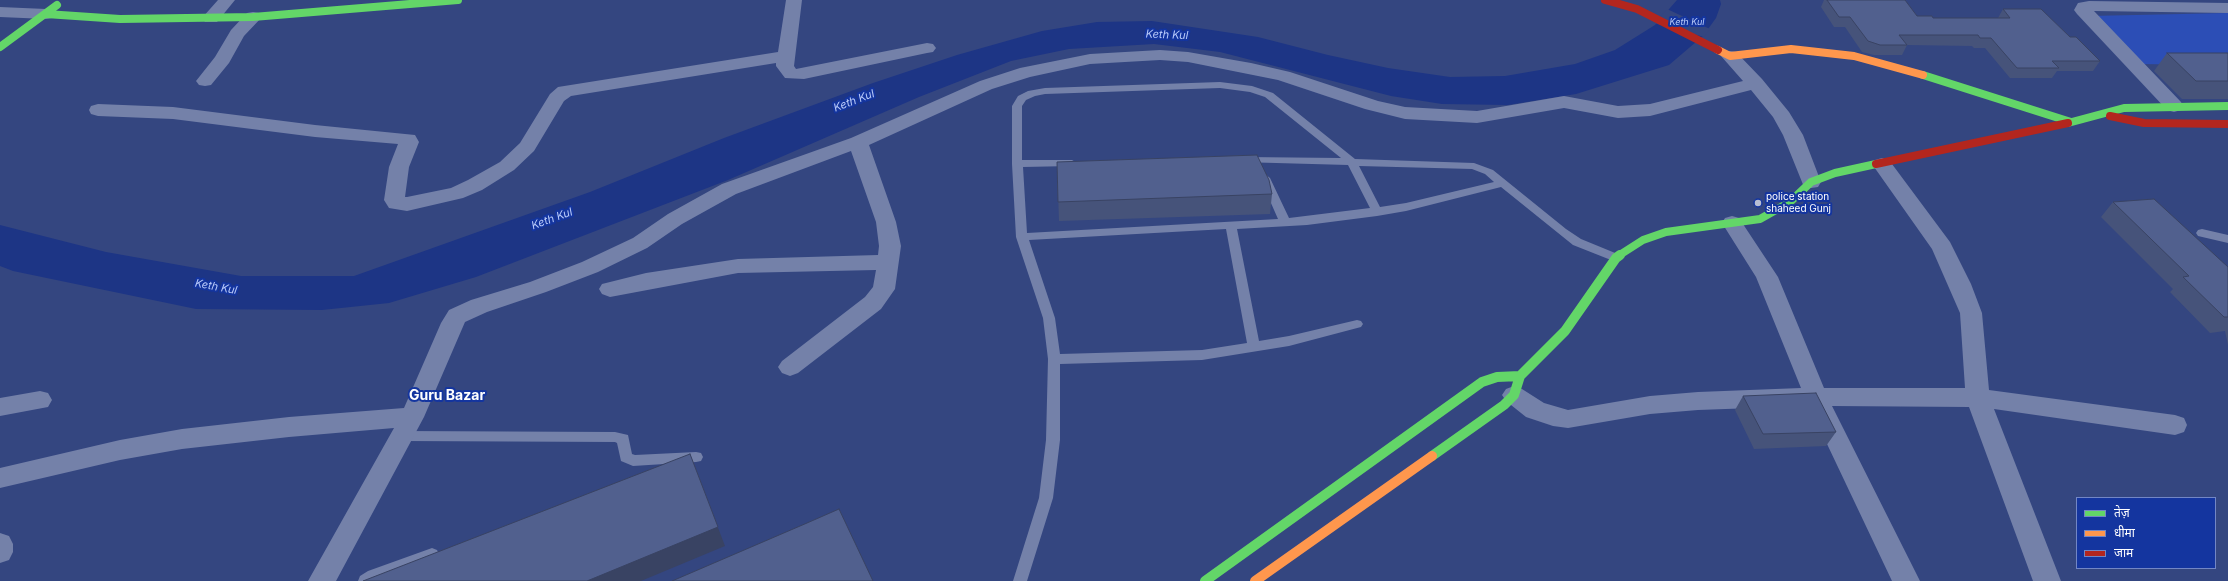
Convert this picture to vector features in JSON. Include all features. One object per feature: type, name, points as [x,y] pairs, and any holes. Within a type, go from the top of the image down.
[{"type":"main road","points":[[0,47],[63,0]]},
{"type":"main road","points":[[46,14],[120,19],[253,18],[458,0]]},
{"type":"main road","points":[[1605,0],[1627,3],[1725,54],[1791,49],[1854,56],[1935,78],[2072,122]]},
{"type":"main road","points":[[1255,581],[1504,405],[1517,385],[1565,331],[1616,258],[1643,240],[1666,232],[1760,219],[1777,211],[1811,182],[1835,173],[2072,122],[2124,108],[2228,106]]},
{"type":"main road","points":[[2101,114],[2144,123],[2228,124]]},
{"type":"main road","points":[[1205,581],[1482,382],[1497,377],[1517,385]]},
{"type":"street","points":[[211,18],[227,0]]},
{"type":"street","points":[[794,0],[785,66],[787,71],[791,74],[804,74],[926,48]]},
{"type":"street","points":[[2174,106],[2083,10],[2084,7],[2228,8]]},
{"type":"street","points":[[0,12],[46,14]]},
{"type":"street","points":[[205,81],[223,60],[237,34],[253,18]]},
{"type":"street","points":[[1725,54],[1756,83],[1770,100],[1793,135],[1811,182]]},
{"type":"street","points":[[98,110],[173,113],[315,131],[408,139],[409,142],[399,167],[394,200],[396,203],[407,204],[475,186],[507,166],[527,147],[557,98],[565,91],[786,56]]},
{"type":"street","points":[[322,581],[407,426],[452,323],[457,316],[479,306],[538,287],[590,267],[640,243],[675,219],[729,189],[858,142],[986,85],[1026,72],[1090,59],[1127,56],[1188,57],[1218,61],[1284,76],[1378,107],[1405,113],[1432,116],[1478,117],[1564,102],[1613,112],[1650,110],[1756,83]]},
{"type":"street","points":[[790,367],[873,303],[884,289],[889,262],[890,246],[886,222],[858,142]]},
{"type":"street","points":[[1882,164],[1942,247],[1960,284],[1971,313],[1978,398],[2047,581]]},
{"type":"street","points":[[1732,224],[1752,252],[1767,277],[1816,396],[1906,581]]},
{"type":"street","points":[[610,289],[654,279],[738,266],[889,262]]},
{"type":"street","points":[[1517,385],[1535,410],[1553,417],[1568,419],[1650,405],[1816,396],[1929,396],[1978,398],[2175,425]]},
{"type":"street","points":[[0,407],[40,400]]},
{"type":"street","points":[[0,478],[120,450],[182,439],[289,427],[407,426]]},
{"type":"street","points":[[0,544],[0,552]]},
{"type":"lane","points":[[1020,581],[1046,498],[1053,440],[1054,359],[1049,318],[1022,237],[1017,164],[1017,106],[1022,98],[1032,93],[1045,91],[1220,85],[1240,86],[1269,95],[1352,162],[1377,212]]},
{"type":"lane","points":[[1230,160],[1474,166],[1489,172],[1562,232],[1577,242],[1616,258]]},
{"type":"lane","points":[[1256,160],[1285,223]]},
{"type":"lane","points":[[1017,164],[1080,162]]},
{"type":"lane","points":[[1022,237],[1285,223],[1406,207],[1503,183]]},
{"type":"lane","points":[[1231,227],[1254,348]]},
{"type":"lane","points":[[2202,233],[2228,239]]},
{"type":"lane","points":[[1054,359],[1202,355],[1254,348],[1357,324]]},
{"type":"lane","points":[[407,426],[615,437],[623,439],[626,457],[633,461],[696,457]]},
{"type":"lane","points":[[365,581],[373,576],[446,549]]},
{"type":"shaded area","points":[[2228,13],[2228,65],[2135,64],[2089,16]]},
{"type":"water","name":"Keth Kul","points":[[1677,0],[1720,0],[1721,4],[1716,18],[1703,36],[1669,65],[1576,94],[1508,105],[1442,104],[1391,96],[1220,52],[1154,44],[1069,49],[1011,61],[919,97],[728,180],[476,277],[389,303],[322,310],[196,309],[13,271],[0,266],[0,225],[106,252],[241,276],[354,276],[590,192],[724,138],[873,83],[957,55],[1042,31],[1097,22],[1152,21],[1258,37],[1328,55],[1388,68],[1450,77],[1505,76],[1575,64],[1615,50],[1655,25]]},
{"type":"pier","points":[[1667,9],[1710,29],[1704,37],[1654,23]]},
{"type":"building","points":[[1827,0],[1905,0],[1917,16],[1932,16],[1933,18],[2010,18],[2003,9],[2041,9],[2070,37],[2076,37],[2100,61],[2052,61],[2059,68],[2017,68],[1991,38],[1980,38],[1978,35],[1899,35],[1907,45],[1880,45],[1868,41],[1850,17],[1839,17]]},
{"type":"building","points":[[2167,53],[2228,53],[2228,81],[2196,81]]},
{"type":"building","points":[[1257,155],[1269,180],[1272,194],[1058,202],[1057,162]]},
{"type":"building","points":[[2154,199],[2228,267],[2228,317],[2224,317],[2183,277],[2189,276],[2113,202]]},
{"type":"building","points":[[1816,393],[1836,432],[1763,434],[1743,396]]},
{"type":"building","points":[[690,454],[718,527],[587,581],[363,581]]},
{"type":"building","points":[[839,509],[873,581],[672,581],[807,523]]},
{"type":"traffic: fast","points":[[46,14],[120,19],[253,17],[458,0]]},
{"type":"traffic: fast","points":[[0,47],[57,5]]},
{"type":"traffic: fast","points":[[1923,75],[2071,122]]},
{"type":"traffic: fast","points":[[2068,123],[2124,108],[2228,106]]},
{"type":"traffic: fast","points":[[1432,456],[1504,405],[1514,395],[1520,376],[1565,331],[1616,258],[1643,240],[1666,232],[1760,219],[1790,202],[1811,182],[1835,173],[1876,164]]},
{"type":"traffic: fast","points":[[1205,581],[1482,382],[1497,377],[1520,376]]},
{"type":"traffic: slow","points":[[1718,50],[1730,56],[1791,49],[1854,56],[1923,75]]},
{"type":"traffic: slow","points":[[1255,581],[1432,456]]},
{"type":"traffic: jam","points":[[1605,0],[1637,9],[1718,50]]},
{"type":"traffic: jam","points":[[2110,116],[2144,123],[2228,124]]},
{"type":"traffic: jam","points":[[1876,164],[2068,123]]},
{"type":"place","name":"police station shaheed Gunj","points":[[1758,203]]},
{"type":"district","name":"Guru Bazar","points":[[447,396]]}]
